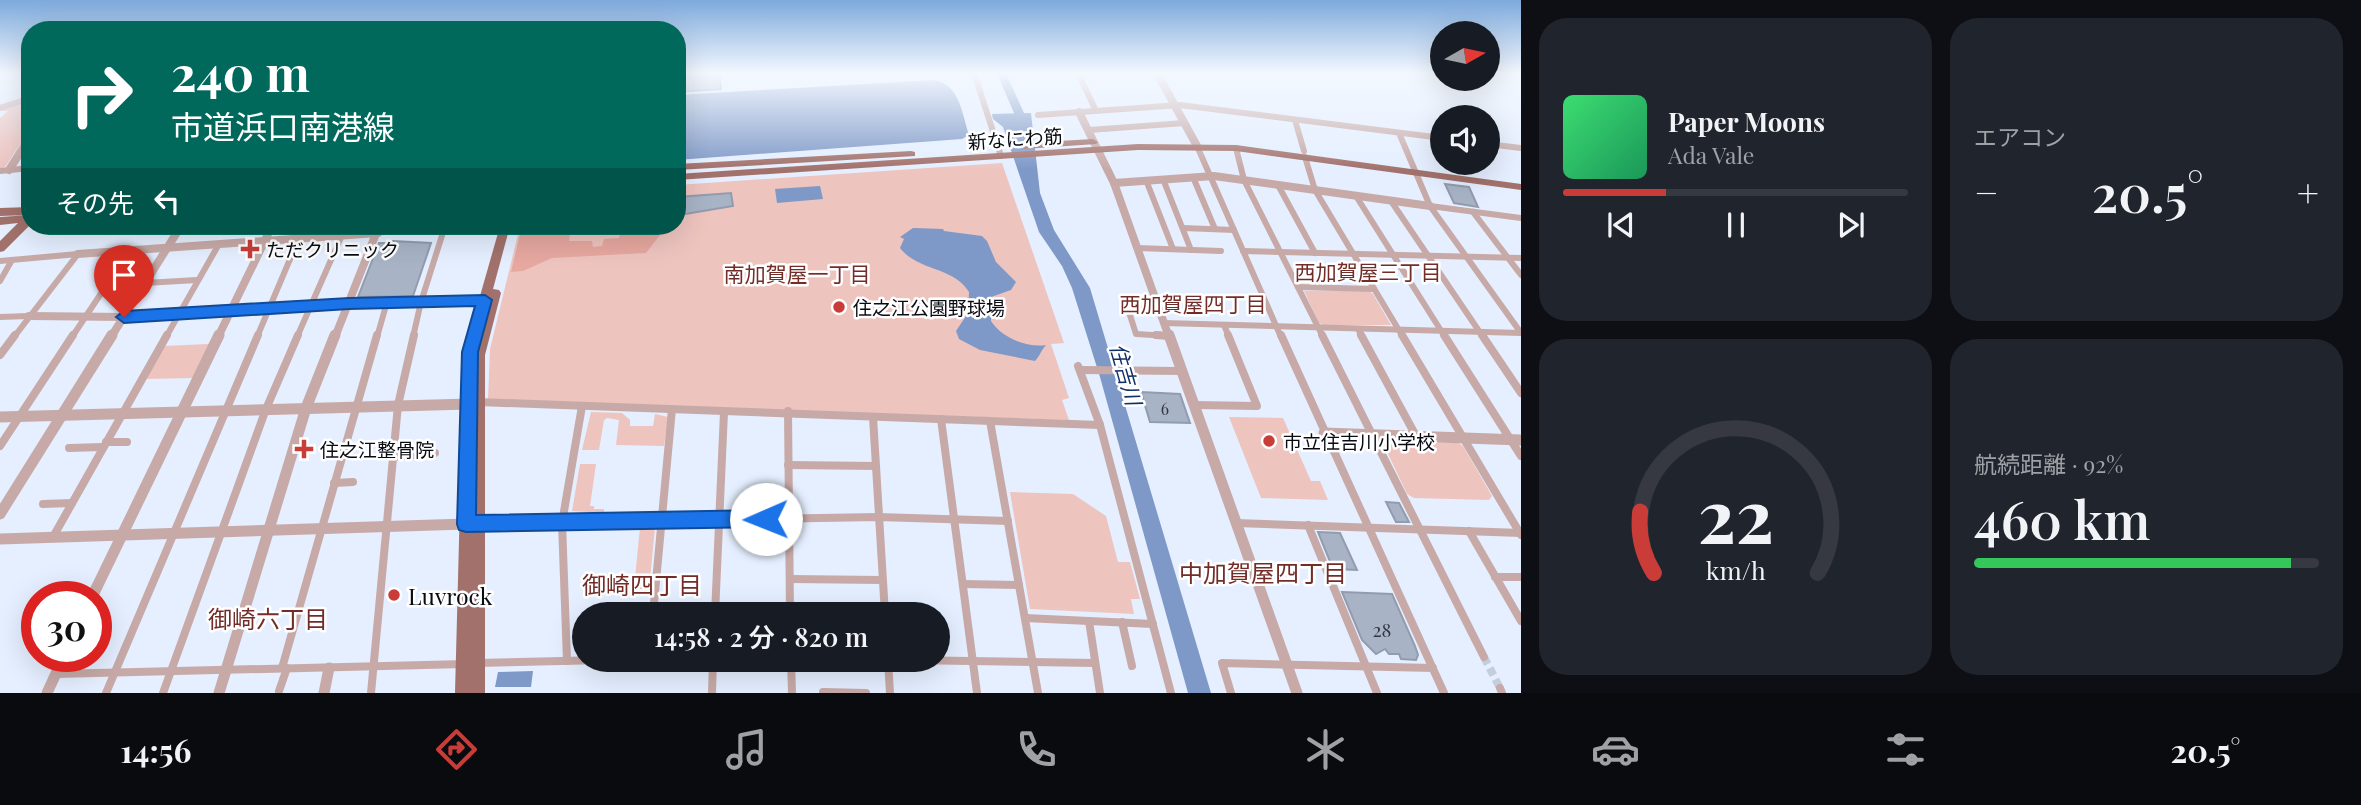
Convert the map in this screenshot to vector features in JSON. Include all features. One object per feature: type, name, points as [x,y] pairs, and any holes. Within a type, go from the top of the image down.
[{"type":"main road","name":"新なにわ筋","points":[[686,176],[1045,149],[1195,142],[1521,179]]},
{"type":"main road","name":"新なにわ筋","points":[[1195,142],[1305,154]]},
{"type":"main road","name":"新なにわ筋","points":[[686,167],[1003,152]]},
{"type":"main road","name":"新なにわ筋","points":[[1413,168],[1521,187]]},
{"type":"main road","points":[[0,212],[21,214]]},
{"type":"main road","points":[[0,221],[21,216]]},
{"type":"main road","points":[[0,237],[21,220]]},
{"type":"main road","points":[[0,248],[21,222]]},
{"type":"main road","points":[[489,300],[503,235]]},
{"type":"main road","points":[[463,693],[470,663],[474,403],[470,352],[509,235]]},
{"type":"main road","points":[[470,663],[477,693]]},
{"type":"street","points":[[986,105],[1003,152]]},
{"type":"street","points":[[1093,105],[1096,111]]},
{"type":"street","points":[[1175,106],[1195,142],[1324,433],[1444,693]]},
{"type":"street","points":[[1038,114],[1175,106],[1430,137]]},
{"type":"street","points":[[1079,112],[1114,183],[1297,693]]},
{"type":"street","points":[[1295,120],[1315,190],[1521,534]]},
{"type":"street","points":[[1089,130],[1184,123]]},
{"type":"street","points":[[1164,323],[1521,333],[1430,206],[1399,133]]},
{"type":"street","points":[[1500,146],[1519,148],[1521,155]]},
{"type":"street","points":[[1236,148],[1244,180],[1484,657]]},
{"type":"street","points":[[4,171],[21,149]]},
{"type":"street","points":[[1114,183],[1210,176],[1519,220]]},
{"type":"street","points":[[1193,177],[1215,229]]},
{"type":"street","points":[[1163,179],[1191,250]]},
{"type":"street","points":[[1146,180],[1173,249]]},
{"type":"street","points":[[1278,185],[1315,253]]},
{"type":"street","points":[[1356,196],[1442,331],[1516,439],[1521,456]]},
{"type":"street","points":[[1391,201],[1521,393]]},
{"type":"street","points":[[1473,212],[1521,275]]},
{"type":"street","points":[[1183,228],[1234,230]]},
{"type":"street","points":[[0,514],[175,235]]},
{"type":"street","points":[[99,581],[268,235]]},
{"type":"street","points":[[0,261],[342,235],[266,409],[163,693]]},
{"type":"street","points":[[219,693],[306,408],[376,235]]},
{"type":"street","points":[[371,693],[398,405],[421,302],[441,235]]},
{"type":"street","points":[[106,693],[299,238]]},
{"type":"street","points":[[53,538],[219,244]]},
{"type":"street","points":[[1137,248],[1221,251]]},
{"type":"street","points":[[0,446],[130,250]]},
{"type":"street","points":[[1243,251],[1521,258]]},
{"type":"street","points":[[0,355],[78,254]]},
{"type":"street","points":[[0,281],[12,260]]},
{"type":"street","points":[[145,283],[197,280]]},
{"type":"street","points":[[1298,287],[1374,289]]},
{"type":"street","points":[[0,317],[124,317],[387,302],[489,300]]},
{"type":"street","points":[[279,691],[355,407],[387,302]]},
{"type":"street","points":[[1159,310],[1128,309],[1136,334],[1169,337]]},
{"type":"street","points":[[1193,405],[1257,406],[1224,325]]},
{"type":"street","points":[[1357,329],[1416,436]]},
{"type":"street","points":[[1171,693],[1100,425],[1081,369],[1181,370]]},
{"type":"street","points":[[0,416],[474,403],[1100,425]]},
{"type":"street","points":[[567,661],[562,523],[582,406]]},
{"type":"street","points":[[654,602],[672,409]]},
{"type":"street","points":[[716,602],[724,412]]},
{"type":"street","points":[[788,412],[790,602]]},
{"type":"street","points":[[873,417],[883,602]]},
{"type":"street","points":[[941,419],[977,693]]},
{"type":"street","points":[[990,421],[1038,693]]},
{"type":"street","points":[[1324,433],[1516,439]]},
{"type":"street","points":[[69,448],[127,442]]},
{"type":"street","points":[[393,457],[435,453]]},
{"type":"street","points":[[788,465],[876,466]]},
{"type":"street","points":[[334,483],[353,482]]},
{"type":"street","points":[[43,504],[72,503]]},
{"type":"street","points":[[0,539],[472,524],[789,518],[878,517],[1008,521]]},
{"type":"street","points":[[1236,523],[1521,534]]},
{"type":"street","points":[[1308,525],[1377,693]]},
{"type":"street","points":[[1469,531],[1521,621]]},
{"type":"street","points":[[1496,577],[1521,576]]},
{"type":"street","points":[[790,579],[882,580]]},
{"type":"street","points":[[964,584],[1019,585]]},
{"type":"street","points":[[1025,618],[1153,624]]},
{"type":"street","points":[[1088,621],[1100,693]]},
{"type":"street","points":[[1122,622],[1132,666]]},
{"type":"street","points":[[950,660],[1095,663]]},
{"type":"street","points":[[47,693],[56,674],[572,661]]},
{"type":"street","points":[[1231,693],[1222,663],[1433,668]]},
{"type":"street","points":[[324,693],[329,668]]},
{"type":"street","points":[[712,693],[713,672]]},
{"type":"street","points":[[791,672],[792,693]]},
{"type":"street","points":[[889,672],[890,693]]},
{"type":"street","points":[[823,692],[866,693]]},
{"type":"shaded area","points":[[21,105],[21,143],[5,167],[0,169],[0,118],[8,111],[0,111]]},
{"type":"shaded area","points":[[1002,163],[1064,343],[1051,344],[1069,398],[1062,400],[1069,420],[488,400],[490,349],[518,235],[686,235],[686,184]]},
{"type":"shaded area","points":[[520,235],[570,235],[569,241],[592,241],[593,247],[602,246],[604,239],[619,238],[620,235],[660,235],[646,253],[552,258],[523,271],[511,272]]},
{"type":"shaded area","points":[[1304,291],[1369,291],[1391,325],[1324,325],[1319,323]]},
{"type":"shaded area","points":[[209,344],[193,378],[145,379],[163,346]]},
{"type":"shaded area","points":[[591,412],[622,413],[630,420],[630,426],[653,426],[655,414],[668,417],[664,446],[616,445],[619,420],[607,418],[604,420],[599,450],[582,450]]},
{"type":"shaded area","points":[[1229,417],[1283,418],[1311,481],[1320,481],[1328,500],[1261,498]]},
{"type":"shaded area","points":[[1382,441],[1458,443],[1463,446],[1492,496],[1489,500],[1414,498],[1407,494]]},
{"type":"shaded area","points":[[580,464],[596,464],[590,506],[604,509],[604,513],[572,511]]},
{"type":"shaded area","points":[[1010,492],[1073,494],[1106,516],[1118,562],[1130,562],[1140,599],[1131,599],[1134,614],[1030,609]]},
{"type":"shaded area","points":[[640,527],[655,528],[649,589],[634,589]]},
{"type":"water","points":[[686,105],[960,105],[969,135],[962,139],[686,159]]},
{"type":"water","points":[[1031,113],[1040,193],[1054,230],[1090,288],[1211,693],[1188,693],[1100,377],[1072,288],[1062,266],[1039,232],[1003,127],[993,119],[992,114]]},
{"type":"water","points":[[820,186],[823,199],[777,203],[775,189]]},
{"type":"water","points":[[913,228],[943,229],[982,236],[987,241],[996,262],[1016,282],[1011,290],[991,297],[991,321],[1008,337],[1031,345],[1046,345],[1035,361],[980,350],[959,339],[956,331],[968,313],[969,292],[954,278],[908,256],[900,248],[904,239],[900,237]]},
{"type":"water","points":[[533,671],[531,687],[495,687],[498,672]]},
{"type":"building","points":[[1445,184],[1469,187],[1478,207],[1454,203]]},
{"type":"building","points":[[731,193],[733,206],[686,214],[686,196]]},
{"type":"building","points":[[379,243],[431,243],[413,296],[358,297]]},
{"type":"building","points":[[1141,392],[1180,394],[1190,423],[1150,422]]},
{"type":"building","points":[[1386,502],[1399,503],[1409,522],[1396,522]]},
{"type":"building","points":[[1318,532],[1340,533],[1357,570],[1333,569]]},
{"type":"building","points":[[1342,592],[1392,594],[1415,646],[1418,655],[1416,660],[1401,659],[1399,654],[1389,654],[1385,649],[1376,654],[1362,640]]},
{"type":"waterway","name":"住吉川","points":[[1016,105],[1019,113],[1018,129]]},
{"type":"tunnel","points":[[1484,657],[1500,688]]},
{"type":"place","name":"ただクリニック","points":[[250,249]]},
{"type":"place","name":"住之江公園野球場","points":[[839,307]]},
{"type":"place","name":"市立住吉川小学校","points":[[1269,441]]},
{"type":"place","name":"住之江整骨院","points":[[304,449]]},
{"type":"place","name":"Luvrock","points":[[394,595]]},
{"type":"district","name":"西加賀屋三丁目","points":[[1368,271]]},
{"type":"district","name":"南加賀屋一丁目","points":[[797,273]]},
{"type":"district","name":"西加賀屋四丁目","points":[[1193,303]]},
{"type":"district","name":"中加賀屋四丁目","points":[[1263,572]]},
{"type":"district","name":"御崎四丁目","points":[[642,584]]},
{"type":"district","name":"御崎六丁目","points":[[268,618]]},
{"type":"route","points":[[124,317],[349,304],[485,300],[470,352],[466,524],[766,519]]}]
